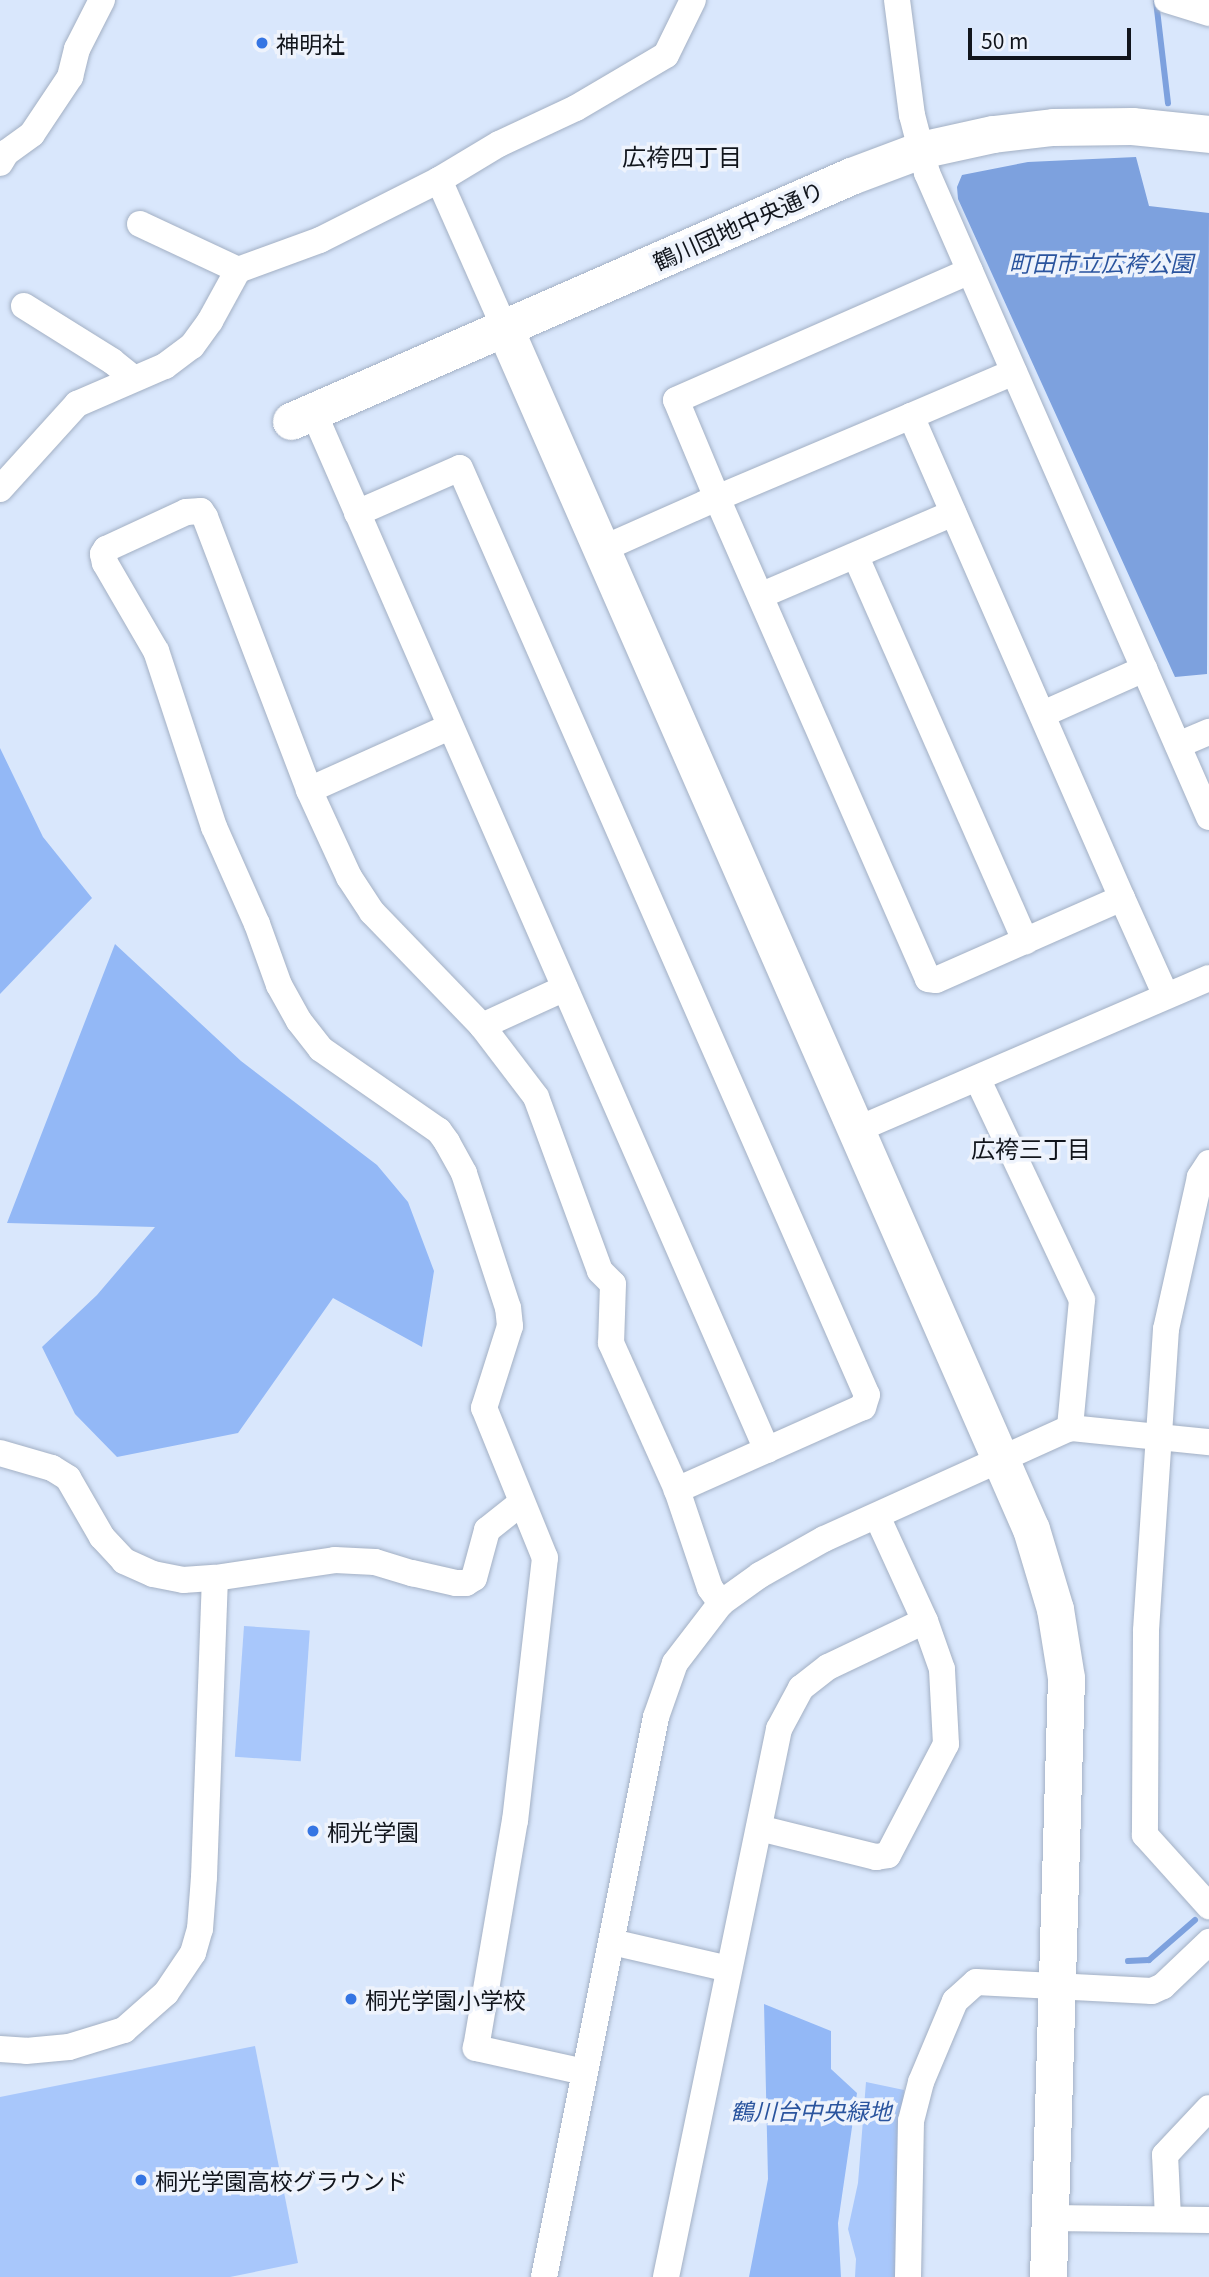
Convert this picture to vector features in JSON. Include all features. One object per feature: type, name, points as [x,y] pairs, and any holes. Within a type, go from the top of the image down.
[{"type":"street","points":[[0,163],[6,153],[32,134],[70,77],[77,49],[102,0]]},
{"type":"street","points":[[0,489],[77,404],[177,359],[192,346],[210,321],[238,270],[320,240],[439,180],[499,144],[576,108],[666,55],[693,0]]},
{"type":"street","points":[[897,0],[920,150],[970,271],[1209,817]]},
{"type":"street","points":[[1168,0],[1209,13]]},
{"type":"street","name":"鶴川団地中央通り","points":[[302,416],[838,181],[920,150],[993,134],[1053,127],[1132,126],[1209,134]]},
{"type":"street","points":[[439,180],[1031,1530],[1055,1609],[1066,1678],[1048,2277]]},
{"type":"street","points":[[140,224],[238,270]]},
{"type":"street","points":[[970,271],[676,401],[928,979],[936,980],[1122,898]]},
{"type":"street","points":[[24,306],[112,361],[134,379]]},
{"type":"street","points":[[600,550],[1014,372]]},
{"type":"street","points":[[302,416],[357,513],[767,1450]]},
{"type":"street","points":[[911,416],[1166,996]]},
{"type":"street","points":[[357,513],[460,468],[867,1395],[867,1402],[863,1407],[677,1490]]},
{"type":"street","points":[[584,2073],[475,2048],[515,1821],[545,1558],[484,1408],[510,1326],[508,1308],[460,1165],[439,1131],[321,1049],[299,1021],[279,985],[257,924],[215,827],[156,652],[105,563],[103,554],[106,549],[186,512],[201,511],[309,790],[349,877],[372,912],[482,1026],[536,1097],[600,1271],[613,1284],[611,1343],[677,1490],[710,1588],[721,1603]]},
{"type":"street","points":[[762,595],[856,557],[953,513]]},
{"type":"street","points":[[856,557],[1025,941]]},
{"type":"street","points":[[1043,714],[1143,669]]},
{"type":"street","points":[[309,790],[449,727]]},
{"type":"street","points":[[1178,745],[1209,732]]},
{"type":"street","points":[[856,1130],[978,1080],[1209,978]]},
{"type":"street","points":[[482,1026],[565,988]]},
{"type":"street","points":[[978,1080],[1082,1300],[1070,1428]]},
{"type":"street","points":[[1204,1890],[1145,1835],[1146,1631],[1166,1329],[1200,1177],[1209,1163]]},
{"type":"street","points":[[544,2277],[656,1717],[675,1663],[721,1603],[771,1569],[824,1539],[1070,1428],[1209,1442]]},
{"type":"street","points":[[0,1453],[52,1468],[68,1478],[102,1537],[124,1561],[153,1574],[183,1580],[215,1578],[335,1560],[375,1562],[412,1573],[466,1583],[474,1578],[487,1530],[521,1503]]},
{"type":"street","points":[[759,1828],[876,1857],[888,1855],[946,1744],[942,1669],[925,1621],[877,1516]]},
{"type":"street","points":[[0,2049],[26,2051],[69,2047],[124,2030],[166,1993],[193,1953],[201,1929],[215,1578]]},
{"type":"street","points":[[666,2277],[779,1729],[801,1688],[828,1667],[925,1621]]},
{"type":"street","points":[[612,1942],[729,1969]]},
{"type":"street","points":[[908,2277],[911,2121],[921,2082],[955,2001],[976,1982],[1152,1991],[1163,1986],[1209,1942]]},
{"type":"street","points":[[1168,2218],[1165,2155],[1209,2108]]},
{"type":"street","points":[[1050,2218],[1209,2220]]},
{"type":"shaded area","name":"町田市立広袴公園","points":[[1136,157],[1149,206],[1209,213],[1207,674],[1175,677],[958,199],[957,187],[962,175],[1028,162]]},
{"type":"shaded area","points":[[244,1626],[310,1631],[301,1761],[235,1757]]},
{"type":"shaded area","name":"桐光学園高校グラウンド","points":[[255,2046],[298,2263],[230,2277],[0,2277],[0,2097]]},
{"type":"shaded area","points":[[866,2082],[904,2090],[896,2277],[855,2277],[856,2259],[848,2229],[858,2183]]},
{"type":"green space","points":[[0,748],[43,837],[92,898],[0,994]]},
{"type":"green space","points":[[115,944],[241,1061],[377,1165],[408,1202],[434,1271],[422,1347],[333,1298],[238,1433],[117,1457],[75,1414],[42,1347],[97,1295],[155,1227],[7,1223]]},
{"type":"green space","name":"鶴川台中央緑地","points":[[764,2004],[831,2031],[831,2069],[857,2093],[838,2223],[841,2277],[749,2277],[768,2179]]},
{"type":"waterway","points":[[1156,1],[1168,103]]},
{"type":"waterway","points":[[1128,1961],[1149,1960],[1195,1920]]},
{"type":"place","name":"神明社","points":[[262,43]]},
{"type":"place","name":"桐光学園","points":[[313,1831]]},
{"type":"place","name":"桐光学園小学校","points":[[351,1999]]},
{"type":"place","name":"桐光学園高校グラウンド","points":[[141,2180]]},
{"type":"district","name":"広袴四丁目","points":[[682,156]]},
{"type":"district","name":"広袴三丁目","points":[[1031,1148]]}]
